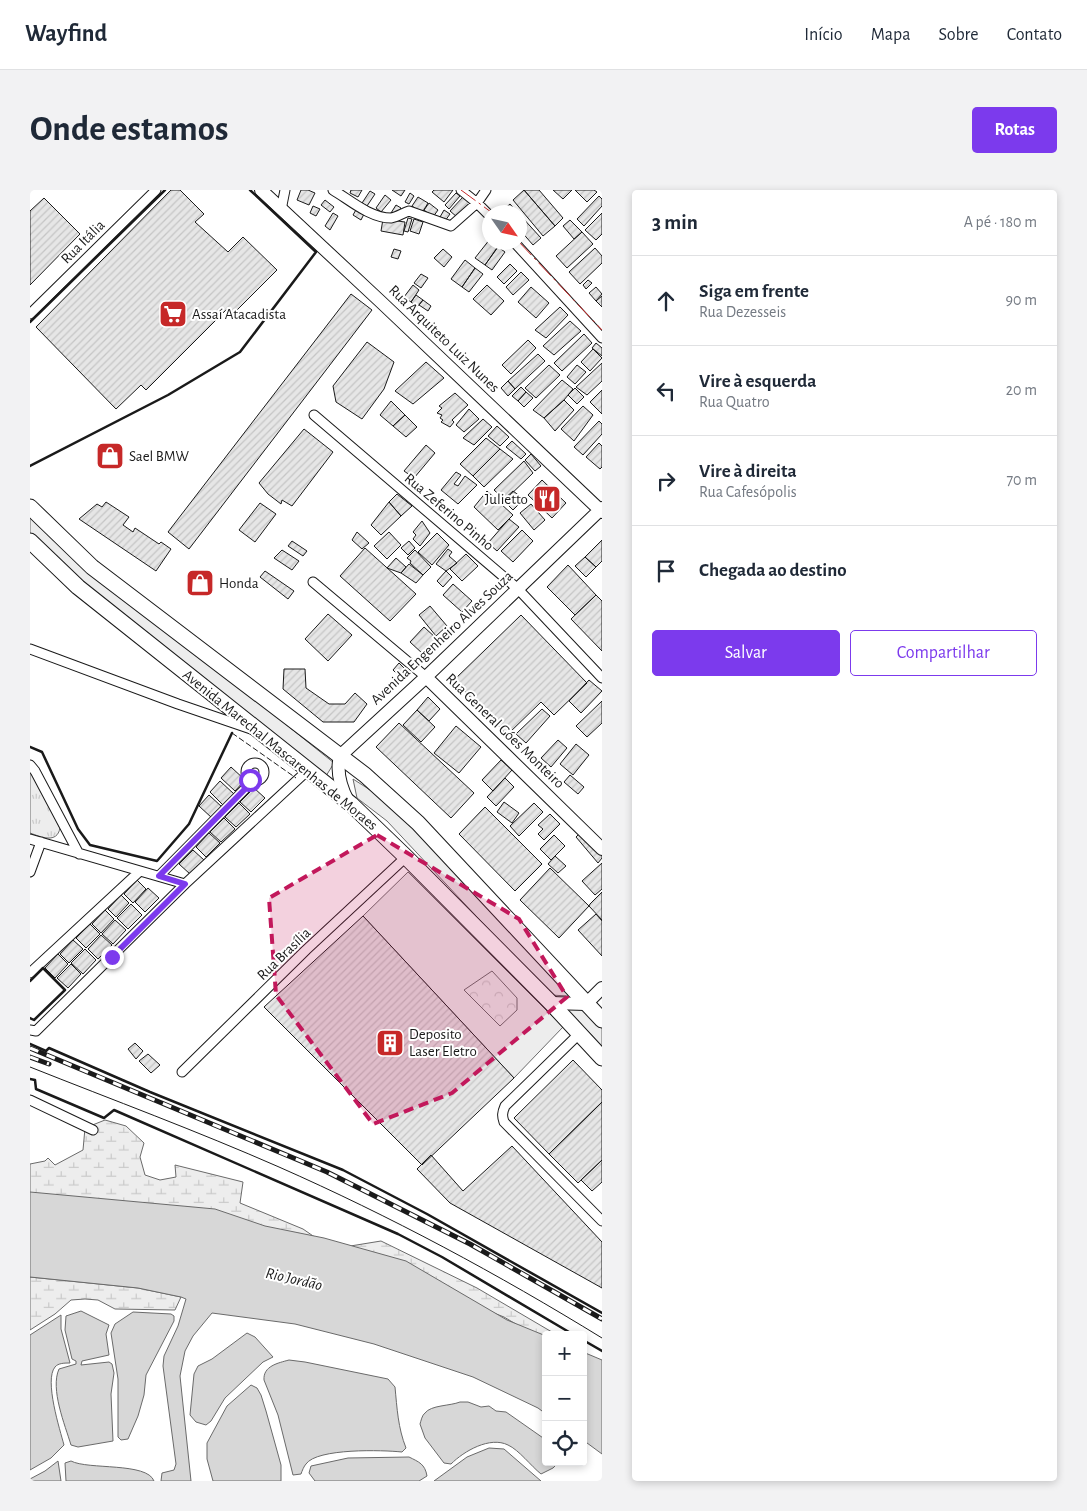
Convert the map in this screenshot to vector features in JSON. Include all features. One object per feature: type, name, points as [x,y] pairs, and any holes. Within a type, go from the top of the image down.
[{"type":"highway","name":"Avenida Marechal Mascarenhas de Moraes","points":[[30,507],[92,567],[365,775],[418,823],[602,1020]]},
{"type":"highway","name":"Avenida Marechal Mascarenhas de Moraes","points":[[30,541],[78,587],[351,804],[551,1003],[602,1058]]},
{"type":"main road","name":"Rua Arquiteto Luiz Nunes","points":[[261,190],[601,510]]},
{"type":"main road","name":"Avenida Engenheiro Alves Souza","points":[[340,756],[601,510]]},
{"type":"main road","name":"Rua General Góes Monteiro","points":[[426,677],[602,849]]},
{"type":"main road","points":[[340,756],[339,775],[342,790],[351,804]]},
{"type":"main road","points":[[551,1003],[586,1004],[602,988]]},
{"type":"street","name":"Rua Itália","points":[[30,314],[156,190]]},
{"type":"street","points":[[282,210],[284,190]]},
{"type":"street","points":[[333,190],[379,216],[392,218],[410,211],[451,226],[478,203],[486,190]]},
{"type":"street","points":[[461,190],[482,207]]},
{"type":"street","points":[[521,250],[602,338]]},
{"type":"street","name":"Rua Zeferino Pinho","points":[[314,415],[518,589],[602,678]]},
{"type":"street","name":"Rua General Góes Monteiro","points":[[313,582],[426,677]]},
{"type":"street","points":[[30,649],[178,704],[259,731]]},
{"type":"street","points":[[30,766],[35,771],[79,854]]},
{"type":"street","points":[[33,1030],[185,884],[308,771]]},
{"type":"street","points":[[159,876],[253,781]]},
{"type":"street","points":[[30,839],[185,884]]},
{"type":"street","points":[[30,872],[41,842]]},
{"type":"street","name":"Rua Brasília","points":[[182,1072],[350,905],[406,857]]},
{"type":"street","points":[[30,973],[140,871]]},
{"type":"street","points":[[579,1034],[505,1106],[502,1113],[504,1122],[602,1221]]},
{"type":"street","points":[[30,1100],[93,1130]]},
{"type":"highlighted area","points":[[377,835],[519,919],[567,997],[452,1093],[373,1124],[276,995],[269,898]]},
{"type":"shaded area","points":[[30,512],[248,694],[334,763],[326,776],[114,609],[30,535]]},
{"type":"shaded area","points":[[353,779],[378,795],[431,845],[569,996],[550,995],[387,821],[357,798]]},
{"type":"shaded area","points":[[408,872],[563,1027],[514,1078],[363,916]]},
{"type":"shaded area","points":[[564,1006],[581,1006],[602,1028],[602,1046]]},
{"type":"green space","points":[[30,768],[60,828],[56,836],[52,838],[30,833]]},
{"type":"green space","points":[[492,971],[517,998],[517,1010],[500,1026],[464,990]]},
{"type":"green space","points":[[105,1120],[126,1126],[144,1143],[140,1157],[145,1175],[160,1180],[176,1177],[175,1165],[243,1182],[240,1203],[303,1229],[332,1249],[381,1241],[477,1288],[550,1331],[542,1331],[542,1340],[504,1317],[461,1300],[30,1207],[30,1164],[45,1161],[48,1158],[55,1165],[83,1150],[85,1128]]},
{"type":"green space","points":[[30,1277],[138,1288],[181,1297],[175,1310],[115,1309],[98,1300],[71,1300],[55,1314],[30,1330]]},
{"type":"water","name":"Rio Jordão","points":[[30,1192],[215,1209],[265,1226],[324,1238],[406,1261],[507,1320],[542,1334],[542,1411],[473,1377],[374,1344],[295,1324],[212,1313],[193,1336],[185,1351],[180,1376],[191,1481],[161,1481],[162,1473],[174,1470],[176,1464],[163,1366],[164,1356],[178,1326],[186,1299],[138,1288],[30,1277]]},
{"type":"water","points":[[81,1311],[109,1325],[106,1334],[109,1355],[82,1361],[81,1365],[109,1362],[112,1364],[114,1373],[111,1394],[113,1441],[78,1447],[71,1445],[59,1407],[56,1386],[59,1369],[76,1364],[76,1361],[72,1359],[65,1330],[66,1316]]},
{"type":"water","points":[[133,1312],[171,1314],[174,1316],[174,1321],[146,1375],[144,1395],[138,1416],[128,1439],[121,1440],[118,1437],[118,1379],[111,1333],[115,1324]]},
{"type":"water","points":[[61,1315],[61,1329],[70,1363],[60,1364],[55,1367],[51,1383],[56,1417],[64,1445],[51,1458],[30,1470],[30,1335]]},
{"type":"water","points":[[247,1333],[255,1337],[273,1357],[263,1362],[225,1398],[211,1421],[206,1425],[196,1422],[190,1415],[194,1374],[198,1366],[212,1359]]},
{"type":"water","points":[[587,1354],[602,1360],[602,1454],[587,1443]]},
{"type":"water","points":[[289,1360],[388,1379],[395,1387],[397,1410],[406,1448],[402,1452],[351,1451],[323,1455],[306,1464],[301,1474],[293,1475],[278,1415],[264,1380],[264,1375],[269,1368]]},
{"type":"water","points":[[251,1385],[257,1388],[266,1411],[281,1465],[281,1481],[213,1481],[207,1459],[207,1443],[227,1406]]},
{"type":"water","points":[[468,1402],[481,1407],[489,1406],[496,1411],[506,1412],[542,1437],[542,1466],[555,1466],[541,1474],[512,1447],[493,1442],[470,1450],[451,1464],[444,1463],[425,1438],[420,1424],[423,1415],[428,1410]]},
{"type":"water","points":[[489,1448],[504,1449],[541,1481],[434,1481],[467,1457]]},
{"type":"water","points":[[409,1457],[423,1466],[427,1476],[419,1481],[315,1481],[309,1473],[311,1466],[348,1458]]},
{"type":"water","points":[[58,1461],[61,1481],[30,1481],[30,1479]]},
{"type":"water","points":[[71,1461],[79,1464],[140,1471],[149,1475],[154,1481],[66,1481],[65,1463]]},
{"type":"building","points":[[171,190],[180,190],[204,214],[195,222],[228,252],[243,237],[277,270],[232,315],[227,309],[146,390],[141,385],[116,409],[36,327]]},
{"type":"building","points":[[301,190],[315,193],[309,205],[297,200]]},
{"type":"building","points":[[351,190],[362,190],[358,197],[350,193]]},
{"type":"building","points":[[392,190],[405,190],[401,196]]},
{"type":"building","points":[[434,190],[453,190],[444,202],[432,192]]},
{"type":"building","points":[[524,190],[555,226],[543,236],[527,217],[527,205],[517,205],[513,200]]},
{"type":"building","points":[[524,190],[539,190],[563,218],[555,226]]},
{"type":"building","points":[[553,190],[572,190],[563,199]]},
{"type":"building","points":[[575,190],[594,190],[597,192],[587,202]]},
{"type":"building","points":[[370,191],[375,194],[367,206],[362,203]]},
{"type":"building","points":[[410,193],[414,196],[409,204],[405,202]]},
{"type":"building","points":[[456,193],[460,196],[449,209],[445,205]]},
{"type":"building","points":[[385,195],[391,200],[381,212],[376,208]]},
{"type":"building","points":[[599,196],[602,199],[602,206],[584,226],[577,219]]},
{"type":"building","points":[[418,197],[428,203],[422,213],[412,206]]},
{"type":"building","points":[[463,197],[470,204],[457,217],[450,211]]},
{"type":"building","points":[[44,198],[80,234],[30,285],[30,211]]},
{"type":"building","points":[[325,200],[334,207],[330,212],[321,205]]},
{"type":"building","points":[[429,203],[438,210],[433,217],[424,210]]},
{"type":"building","points":[[396,205],[401,208],[396,216],[391,213]]},
{"type":"building","points":[[313,206],[320,209],[316,216],[310,213]]},
{"type":"building","points":[[357,208],[365,212],[361,220],[353,215]]},
{"type":"building","points":[[444,210],[450,214],[445,221],[440,217]]},
{"type":"building","points":[[333,213],[338,216],[330,230],[325,226]]},
{"type":"building","points":[[602,213],[602,234],[596,240],[585,230]]},
{"type":"building","points":[[408,218],[412,219],[408,232],[404,231]]},
{"type":"building","points":[[383,219],[405,222],[403,235],[381,231]]},
{"type":"building","points":[[414,219],[423,222],[419,234],[410,231]]},
{"type":"building","points":[[570,220],[582,232],[574,239],[563,226]]},
{"type":"building","points":[[527,223],[541,238],[533,245],[527,238]]},
{"type":"building","points":[[582,232],[593,244],[567,268],[556,256]]},
{"type":"building","points":[[595,248],[602,256],[602,263],[580,284],[569,272]]},
{"type":"building","points":[[394,249],[401,251],[398,259],[391,257]]},
{"type":"building","points":[[443,249],[452,257],[444,267],[434,258]]},
{"type":"building","points":[[482,249],[496,250],[485,265],[475,258]]},
{"type":"building","points":[[496,250],[505,252],[492,270],[485,265]]},
{"type":"building","points":[[465,260],[475,268],[462,287],[451,279]]},
{"type":"building","points":[[510,264],[517,271],[504,284],[497,277]]},
{"type":"building","points":[[475,268],[483,274],[469,292],[462,287]]},
{"type":"building","points":[[521,272],[529,280],[513,295],[506,287]]},
{"type":"building","points":[[421,274],[428,278],[421,288],[414,283]]},
{"type":"building","points":[[588,280],[592,283],[586,289],[583,285]]},
{"type":"building","points":[[413,285],[419,290],[411,302],[404,297]]},
{"type":"building","points":[[487,285],[504,301],[491,315],[473,299]]},
{"type":"building","points":[[531,287],[549,303],[536,318],[518,302]]},
{"type":"building","points":[[596,287],[602,294],[596,301],[589,293]]},
{"type":"building","points":[[351,294],[372,310],[189,549],[168,532]]},
{"type":"building","points":[[416,295],[423,300],[417,307],[411,302]]},
{"type":"building","points":[[602,296],[602,307],[596,301]]},
{"type":"building","points":[[423,300],[431,306],[428,311],[419,305]]},
{"type":"building","points":[[560,307],[568,315],[546,338],[535,330]]},
{"type":"building","points":[[570,321],[581,331],[554,355],[543,346]]},
{"type":"building","points":[[584,334],[592,343],[562,371],[554,363]]},
{"type":"building","points":[[528,340],[536,348],[511,374],[502,365]]},
{"type":"building","points":[[367,342],[394,362],[384,389],[362,419],[336,402],[333,386]]},
{"type":"building","points":[[596,343],[602,348],[602,356],[592,348]]},
{"type":"building","points":[[593,349],[602,358],[590,371],[581,362]]},
{"type":"building","points":[[538,354],[545,361],[515,389],[508,381]]},
{"type":"building","points":[[426,362],[444,378],[413,404],[395,391]]},
{"type":"building","points":[[602,363],[602,381],[587,395],[576,387]]},
{"type":"building","points":[[549,365],[560,375],[536,398],[525,388]]},
{"type":"building","points":[[577,365],[586,372],[575,384],[567,377]]},
{"type":"building","points":[[562,380],[573,389],[544,418],[533,410]]},
{"type":"building","points":[[508,381],[515,389],[508,396],[501,388]]},
{"type":"building","points":[[521,387],[526,392],[518,401],[512,396]]},
{"type":"building","points":[[575,388],[584,397],[577,404],[568,395]]},
{"type":"building","points":[[602,390],[602,414],[590,402]]},
{"type":"building","points":[[526,392],[533,398],[524,407],[518,401]]},
{"type":"building","points":[[455,393],[468,405],[452,420],[454,422],[450,427],[441,422],[443,420],[440,418],[442,415],[437,413],[442,408],[439,406]]},
{"type":"building","points":[[564,400],[574,410],[555,431],[544,418]]},
{"type":"building","points":[[391,401],[405,415],[393,426],[380,415]]},
{"type":"building","points":[[583,406],[593,415],[574,441],[561,429]]},
{"type":"building","points":[[469,409],[479,419],[464,432],[456,425]]},
{"type":"building","points":[[405,415],[417,427],[406,437],[393,426]]},
{"type":"building","points":[[483,419],[492,427],[474,445],[463,438]]},
{"type":"building","points":[[599,421],[602,424],[602,434],[583,455],[574,447]]},
{"type":"building","points":[[497,426],[509,437],[500,446],[488,436]]},
{"type":"building","points":[[304,429],[333,452],[292,506],[282,500],[281,504],[268,494],[259,483]]},
{"type":"building","points":[[486,438],[500,449],[473,476],[460,464]]},
{"type":"building","points":[[512,441],[526,454],[521,459],[506,447]]},
{"type":"building","points":[[599,443],[602,446],[602,467],[600,469],[586,457]]},
{"type":"building","points":[[426,445],[435,453],[414,478],[404,471]]},
{"type":"building","points":[[500,449],[513,459],[484,487],[473,476]]},
{"type":"building","points":[[531,454],[541,466],[535,471],[525,460]]},
{"type":"building","points":[[524,461],[533,473],[505,500],[494,490]]},
{"type":"building","points":[[456,472],[461,475],[454,484],[458,486],[465,476],[477,485],[458,504],[441,490]]},
{"type":"building","name":"Julietto","points":[[542,480],[566,503],[552,518],[528,495]]},
{"type":"building","points":[[487,491],[513,515],[498,530],[474,507]]},
{"type":"building","points":[[513,491],[524,499],[513,510],[503,500]]},
{"type":"building","points":[[397,494],[412,506],[401,516],[389,502]]},
{"type":"building","points":[[106,502],[129,517],[123,525],[133,532],[135,528],[159,544],[161,542],[171,549],[156,571],[79,519],[97,504],[102,507]]},
{"type":"building","points":[[389,502],[401,516],[381,535],[371,525]]},
{"type":"building","points":[[260,503],[276,514],[255,542],[239,530]]},
{"type":"building","points":[[531,504],[545,520],[534,530],[520,513]]},
{"type":"building","points":[[509,519],[519,527],[497,551],[488,543]]},
{"type":"building","points":[[422,521],[430,533],[420,546],[413,539],[416,535],[413,532]]},
{"type":"building","points":[[522,530],[533,541],[513,562],[501,551]]},
{"type":"building","points":[[357,532],[369,543],[362,549],[352,540]]},
{"type":"building","points":[[389,532],[401,545],[387,559],[374,546]]},
{"type":"building","points":[[437,533],[449,545],[432,565],[418,552]]},
{"type":"building","points":[[602,540],[602,561],[596,567],[585,557]]},
{"type":"building","points":[[292,541],[307,551],[303,556],[288,546]]},
{"type":"building","points":[[409,541],[415,548],[408,555],[401,548]]},
{"type":"building","points":[[365,548],[416,594],[390,621],[340,576]]},
{"type":"building","points":[[448,549],[452,552],[449,556],[457,563],[446,571],[436,564]]},
{"type":"building","points":[[282,550],[299,561],[292,570],[274,558]]},
{"type":"building","points":[[415,550],[431,567],[423,575],[407,558]]},
{"type":"building","points":[[466,554],[478,566],[462,581],[450,569]]},
{"type":"building","points":[[585,557],[596,567],[586,577],[575,566]]},
{"type":"building","points":[[396,558],[406,567],[401,573],[387,568]]},
{"type":"building","points":[[409,564],[423,575],[416,583],[401,573]]},
{"type":"building","points":[[568,565],[596,595],[575,615],[547,587]]},
{"type":"building","points":[[265,571],[294,591],[288,599],[260,577]]},
{"type":"building","points":[[446,571],[452,577],[443,587],[437,581]]},
{"type":"building","points":[[453,584],[472,601],[462,612],[443,595]]},
{"type":"building","points":[[596,595],[602,601],[602,651],[571,619]]},
{"type":"building","points":[[430,606],[447,626],[436,636],[419,615]]},
{"type":"building","points":[[328,614],[352,635],[328,661],[305,639]]},
{"type":"building","points":[[521,615],[587,683],[554,715],[541,702],[507,735],[454,680]]},
{"type":"building","points":[[424,627],[437,639],[423,654],[410,642]]},
{"type":"building","points":[[399,663],[407,671],[401,678],[393,670]]},
{"type":"building","points":[[284,669],[305,669],[306,688],[329,704],[345,704],[355,693],[367,704],[354,722],[323,722],[283,689]]},
{"type":"building","points":[[589,680],[602,691],[581,713],[569,701]]},
{"type":"building","points":[[428,697],[440,709],[429,721],[417,710]]},
{"type":"building","points":[[602,701],[602,723],[587,737],[576,726]]},
{"type":"building","points":[[542,709],[550,716],[526,743],[516,734]]},
{"type":"building","points":[[417,710],[435,727],[421,742],[403,725]]},
{"type":"building","points":[[399,723],[474,793],[451,818],[376,747]]},
{"type":"building","points":[[456,726],[481,747],[459,773],[434,753]]},
{"type":"building","points":[[558,740],[567,748],[551,767],[541,758]]},
{"type":"building","points":[[576,744],[589,755],[573,775],[560,764]]},
{"type":"building","points":[[501,760],[512,770],[493,791],[482,780]]},
{"type":"building","points":[[231,767],[245,780],[235,791],[221,778]]},
{"type":"building","points":[[570,775],[584,787],[578,794],[564,782]]},
{"type":"building","points":[[505,778],[514,787],[496,806],[487,797]]},
{"type":"building","points":[[220,781],[234,794],[223,805],[210,792]]},
{"type":"building","points":[[254,788],[265,798],[251,812],[240,802]]},
{"type":"building","points":[[209,795],[222,807],[212,818],[199,806]]},
{"type":"building","points":[[504,802],[519,813],[512,823],[497,812]]},
{"type":"building","points":[[239,803],[250,814],[236,827],[225,817]]},
{"type":"building","points":[[534,803],[543,812],[519,836],[510,826]]},
{"type":"building","points":[[485,807],[542,864],[515,891],[459,834]]},
{"type":"building","points":[[550,814],[560,824],[544,840],[538,834],[543,829],[538,825]]},
{"type":"building","points":[[224,818],[235,829],[221,842],[210,832]]},
{"type":"building","points":[[581,832],[602,855],[598,863],[576,837]]},
{"type":"building","points":[[209,833],[220,843],[206,857],[196,847]]},
{"type":"building","points":[[554,835],[565,846],[551,860],[540,849]]},
{"type":"building","points":[[193,850],[204,860],[190,874],[179,864]]},
{"type":"building","points":[[555,856],[566,866],[558,873],[548,864]]},
{"type":"building","points":[[602,863],[602,889],[595,895],[582,881]]},
{"type":"building","points":[[550,868],[589,906],[559,938],[520,900]]},
{"type":"building","points":[[137,880],[146,889],[133,903],[124,894]]},
{"type":"building","points":[[148,888],[159,898],[145,912],[135,902]]},
{"type":"building","points":[[602,892],[602,920],[589,906]]},
{"type":"building","points":[[121,895],[129,903],[116,917],[108,909]]},
{"type":"building","points":[[131,904],[142,915],[128,929],[117,918]]},
{"type":"building","points":[[105,910],[114,919],[101,933],[92,924]]},
{"type":"building","points":[[596,914],[602,921],[602,956],[578,930]]},
{"type":"building","name":"Deposito Laser Eletro","points":[[363,916],[514,1078],[422,1165],[264,1007]]},
{"type":"building","points":[[115,920],[126,930],[113,944],[102,934]]},
{"type":"building","points":[[90,924],[100,934],[86,948],[76,938]]},
{"type":"building","points":[[101,935],[112,945],[98,959],[88,949]]},
{"type":"building","points":[[73,940],[83,949],[69,963],[60,954]]},
{"type":"building","points":[[85,949],[96,960],[83,974],[71,963]]},
{"type":"building","points":[[58,954],[68,964],[55,978],[45,968]]},
{"type":"building","points":[[71,964],[81,974],[68,988],[57,978]]},
{"type":"building","points":[[135,1043],[143,1051],[136,1059],[128,1049]]},
{"type":"building","points":[[148,1054],[160,1065],[151,1073],[139,1061]]},
{"type":"building","points":[[573,1060],[602,1090],[602,1102],[549,1154],[514,1118]]},
{"type":"building","points":[[602,1102],[602,1160],[578,1183],[549,1154]]},
{"type":"building","points":[[512,1146],[602,1242],[602,1288],[450,1203],[417,1169],[431,1155],[463,1191]]},
{"type":"building","points":[[602,1160],[602,1182],[592,1191],[581,1180]]},
{"type":"tram line","points":[[30,1067],[217,1141],[362,1205],[523,1291],[602,1338]]},
{"type":"railway","points":[[30,1048],[327,1172],[470,1244],[602,1319]]},
{"type":"railway","points":[[30,1057],[49,1064]]},
{"type":"fence","points":[[232,733],[296,778]]},
{"type":"wall","points":[[30,322],[165,190]]},
{"type":"wall","points":[[30,466],[168,395],[240,352],[316,252],[250,190]]},
{"type":"wall","points":[[30,747],[42,752],[78,829],[90,845],[157,861],[189,824],[232,733]]},
{"type":"wall","points":[[30,981],[43,968],[65,990],[34,1020],[30,1018]]},
{"type":"wall","points":[[30,1044],[46,1051],[49,1048],[150,1092],[343,1170],[427,1214],[602,1313]]},
{"type":"wall","points":[[30,1079],[35,1080],[36,1089],[104,1118],[114,1110],[398,1234],[442,1257],[567,1331]]},
{"type":"wall","points":[[587,1342],[602,1351]]},
{"type":"power","points":[[461,190],[482,205]]},
{"type":"power","points":[[527,250],[602,330]]},
{"type":"place","name":"Assaí Atacadista","points":[[173,314]]},
{"type":"place","name":"Sael BMW","points":[[110,456]]},
{"type":"place","name":"Julietto","points":[[547,499]]},
{"type":"place","name":"Honda","points":[[200,583]]},
{"type":"place","name":"Deposito Laser Eletro","points":[[390,1043]]},
{"type":"route","points":[[112,957],[185,884],[159,876],[253,781],[250,780]]}]
